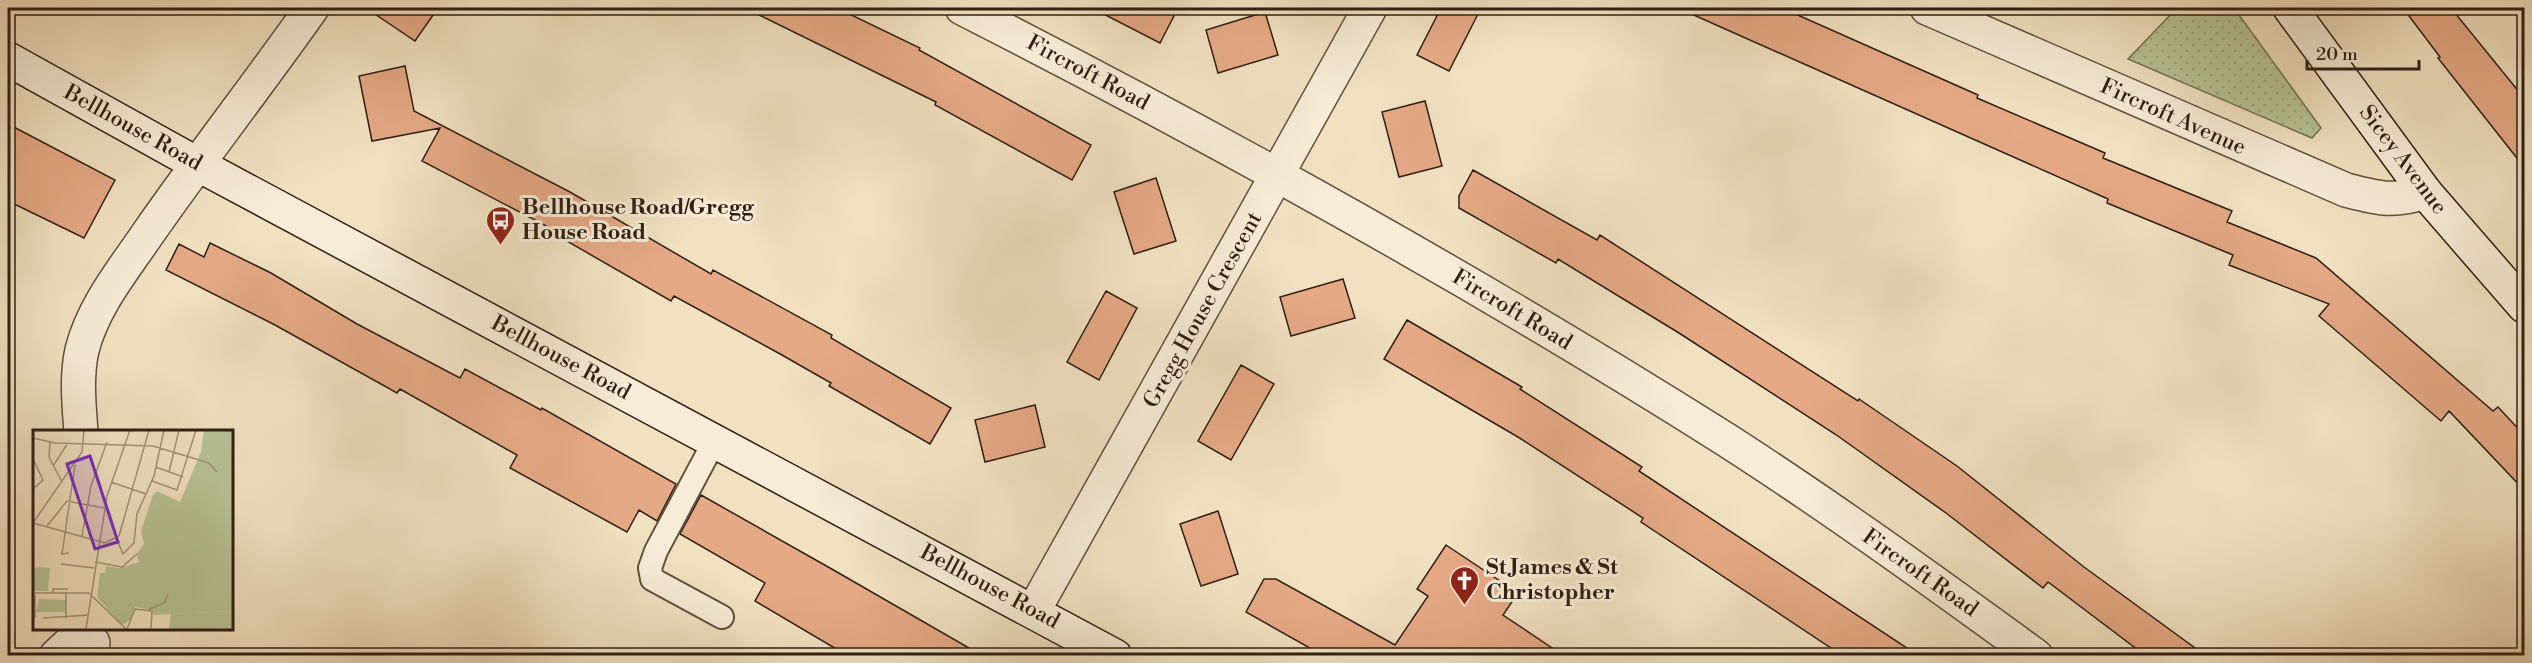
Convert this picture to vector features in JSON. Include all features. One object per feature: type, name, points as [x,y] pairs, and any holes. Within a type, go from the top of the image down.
[{"type":"street","points":[[81,430],[78,384],[82,352],[91,323],[107,293],[197,164],[312,8]]},
{"type":"street","name":"Fircroft Road","points":[[962,8],[1279,175],[1489,294],[1728,441],[1930,579],[2036,656]]},
{"type":"street","name":"Gregg House Crescent","points":[[1034,610],[1279,175],[1370,8]]},
{"type":"street","name":"Fircroft Avenue","points":[[1927,8],[2346,190],[2386,200],[2404,199],[2425,192]]},
{"type":"street","name":"Sicey Avenue","points":[[2290,8],[2425,192],[2524,306]]},
{"type":"street","name":"Bellhouse Road","points":[[8,59],[197,164],[1034,610],[1115,656]]},
{"type":"street","points":[[56,656],[70,643],[96,642]]},
{"type":"lane","points":[[716,440],[656,551],[650,568],[652,579],[722,617]]},
{"type":"green space","points":[[2177,8],[2234,8],[2321,128],[2312,138],[2128,59]]},
{"type":"building","points":[[366,8],[438,8],[415,41]]},
{"type":"building","points":[[745,8],[837,8],[920,48],[919,50],[1091,145],[1072,180],[935,105],[936,102]]},
{"type":"building","points":[[1092,8],[1178,8],[1160,43]]},
{"type":"building","points":[[1441,8],[1481,8],[1449,71],[1417,55]]},
{"type":"building","points":[[1678,8],[1782,8],[1978,95],[1977,98],[2105,153],[2103,158],[2232,211],[2227,222],[2316,258],[2493,411],[2498,407],[2524,435],[2524,490],[2449,411],[2441,421],[2319,316],[2329,304],[2229,265],[2233,255],[2107,203],[2108,199]]},
{"type":"building","points":[[2403,8],[2451,8],[2524,98],[2524,167],[2438,58],[2440,57]]},
{"type":"building","points":[[1265,12],[1278,55],[1218,73],[1206,30]]},
{"type":"building","points":[[405,66],[414,111],[570,192],[711,274],[713,270],[832,335],[831,338],[951,408],[930,444],[829,386],[831,383],[782,355],[674,296],[671,301],[553,233],[554,230],[422,161],[440,128],[372,141],[359,76]]},
{"type":"building","points":[[1425,101],[1442,166],[1399,177],[1382,112]]},
{"type":"building","points":[[8,124],[115,180],[84,238],[8,201]]},
{"type":"building","points":[[1473,170],[1597,240],[1600,235],[1858,401],[1859,399],[1957,466],[2084,567],[2206,656],[2146,656],[2048,582],[2043,588],[1946,513],[1835,434],[1679,333],[1558,259],[1556,263],[1459,208],[1459,196]]},
{"type":"building","points":[[1156,178],[1176,241],[1134,254],[1114,192]]},
{"type":"building","points":[[210,243],[271,273],[357,324],[460,378],[465,369],[541,410],[542,408],[676,484],[657,521],[639,510],[627,532],[510,468],[517,455],[400,389],[397,393],[275,325],[166,270],[179,244],[204,257]]},
{"type":"building","points":[[1343,279],[1355,318],[1291,336],[1280,297]]},
{"type":"building","points":[[1106,291],[1137,308],[1099,380],[1067,362]]},
{"type":"building","points":[[1407,320],[1522,387],[1520,389],[1642,467],[1639,471],[1919,656],[1843,656],[1641,522],[1643,518],[1518,437],[1384,359]]},
{"type":"building","points":[[1241,365],[1274,384],[1231,460],[1198,441]]},
{"type":"building","points":[[1035,405],[1045,447],[985,462],[975,420]]},
{"type":"building","points":[[701,495],[983,656],[848,656],[755,601],[765,583],[680,534]]},
{"type":"building","points":[[1218,511],[1238,574],[1201,586],[1180,524]]},
{"type":"building","points":[[1446,545],[1518,593],[1503,615],[1564,656],[1324,656],[1246,612],[1264,579],[1276,579],[1395,645],[1428,596],[1417,589]]},
{"type":"place","name":"Bellhouse Road/Gregg House Road","points":[[501,246]]},
{"type":"place","name":"St James & St Christopher","points":[[1465,606]]}]
